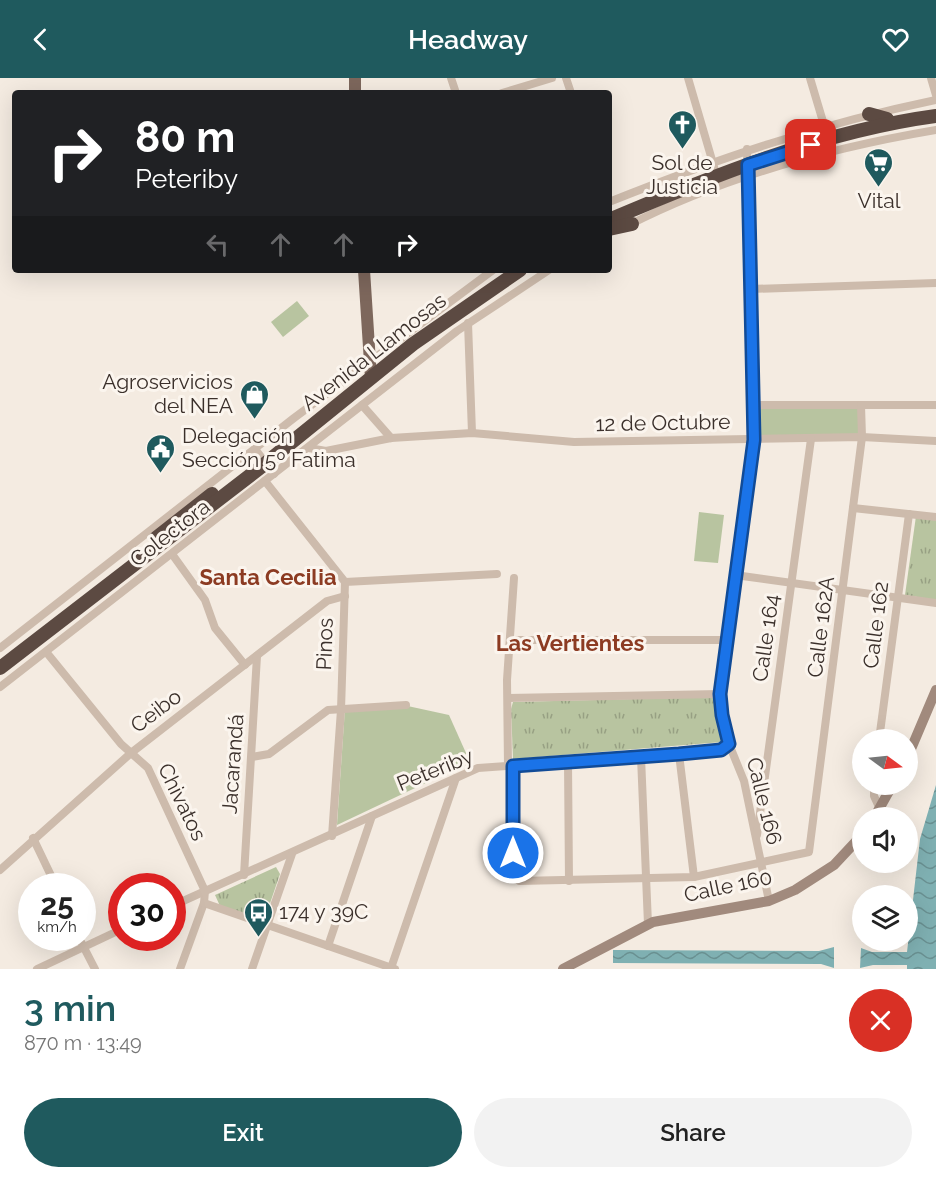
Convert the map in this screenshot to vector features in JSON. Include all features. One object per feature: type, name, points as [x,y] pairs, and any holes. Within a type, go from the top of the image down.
[{"type":"highway","points":[[748,162],[826,133],[936,108]]},
{"type":"highway","points":[[869,114],[887,119]]},
{"type":"highway","points":[[612,211],[748,162],[828,140],[932,118]]},
{"type":"highway","points":[[612,219],[716,172]]},
{"type":"highway","points":[[612,228],[632,224]]},
{"type":"highway","name":"Avenida Llamosas","points":[[0,668],[261,460],[370,369],[500,273]]},
{"type":"highway","name":"Avenida Llamosas","points":[[370,369],[515,273]]},
{"type":"highway","name":"Avenida Llamosas","points":[[0,659],[34,636],[79,592],[261,460]]},
{"type":"main road","points":[[364,273],[370,369]]},
{"type":"main road","points":[[918,732],[936,690]]},
{"type":"main road","name":"Calle 160","points":[[563,969],[648,924],[666,918],[769,901],[816,878],[834,865],[852,846]]},
{"type":"main road","points":[[581,969],[589,954]]},
{"type":"street","points":[[512,90],[552,78]]},
{"type":"street","points":[[688,78],[716,172]]},
{"type":"street","points":[[810,78],[824,125]]},
{"type":"street","points":[[931,78],[936,95]]},
{"type":"street","points":[[748,162],[824,125],[936,100]]},
{"type":"street","points":[[748,162],[821,153],[936,130]]},
{"type":"street","name":"Calle 166","points":[[748,162],[754,440],[720,694],[729,744],[744,781],[769,901]]},
{"type":"street","points":[[612,201],[716,172]]},
{"type":"street","points":[[612,234],[716,172]]},
{"type":"street","points":[[391,438],[362,405],[370,369],[489,273]]},
{"type":"street","points":[[472,433],[468,323],[544,273]]},
{"type":"street","points":[[751,289],[936,283]]},
{"type":"street","name":"Colectora","points":[[0,687],[47,653],[264,481],[261,460],[309,448],[468,323]]},
{"type":"street","points":[[753,405],[936,405]]},
{"type":"street","name":"Calle 162A","points":[[761,864],[809,852],[862,437],[861,405]]},
{"type":"street","name":"12 de Octubre","points":[[309,448],[326,451],[391,438],[472,433],[574,442],[862,437],[936,441]]},
{"type":"street","name":"Calle 164","points":[[756,843],[811,439]]},
{"type":"street","points":[[264,481],[345,582],[497,574]]},
{"type":"street","points":[[853,508],[936,517]]},
{"type":"street","name":"Calle 162","points":[[880,729],[909,514]]},
{"type":"street","points":[[172,554],[205,600],[215,628],[245,665]]},
{"type":"street","points":[[735,575],[936,603]]},
{"type":"street","points":[[514,578],[507,698],[513,874],[519,881],[694,877],[761,864]]},
{"type":"street","name":"Pinos","points":[[332,836],[341,710],[345,582]]},
{"type":"street","points":[[0,648],[79,592]]},
{"type":"street","name":"Ceibo","points":[[0,870],[130,753],[327,601],[345,596]]},
{"type":"street","points":[[512,640],[727,640]]},
{"type":"street","name":"Chivatos","points":[[47,653],[130,753],[148,768],[205,891]]},
{"type":"street","name":"Jacarandá","points":[[244,875],[257,656]]},
{"type":"street","points":[[507,698],[720,694]]},
{"type":"street","points":[[252,757],[269,754],[328,710],[406,705]]},
{"type":"street","name":"Peteriby","points":[[186,900],[332,836],[478,768],[721,750],[729,744]]},
{"type":"street","points":[[679,754],[694,877]]},
{"type":"street","points":[[641,757],[648,924]]},
{"type":"street","points":[[568,762],[569,881]]},
{"type":"street","points":[[204,903],[393,968],[456,778]]},
{"type":"street","points":[[328,946],[372,816]]},
{"type":"street","points":[[33,838],[50,873]]},
{"type":"street","points":[[252,969],[292,854]]},
{"type":"street","points":[[180,969],[204,903],[205,891]]},
{"type":"street","points":[[37,969],[73,951]]},
{"type":"street","points":[[85,951],[94,969]]},
{"type":"green space","points":[[297,301],[309,316],[283,337],[271,322]]},
{"type":"green space","points":[[756,407],[858,408],[859,435],[757,436]]},
{"type":"green space","points":[[699,512],[724,515],[718,563],[694,561]]},
{"type":"green space","points":[[916,516],[936,518],[936,600],[905,595]]},
{"type":"green space","points":[[716,697],[722,742],[513,759],[511,709],[513,702]]},
{"type":"green space","points":[[403,705],[449,715],[470,762],[337,825],[345,708]]},
{"type":"green space","points":[[276,867],[280,874],[266,915],[259,919],[220,906],[215,895]]},
{"type":"water","points":[[936,785],[936,969],[907,969],[907,965],[873,965],[860,968],[861,951],[918,951],[918,885],[915,885],[916,873],[918,873],[920,839]]},
{"type":"water","points":[[834,947],[834,968],[821,964],[613,963],[613,950],[819,951]]},
{"type":"place","name":"Sol de Justicia","points":[[682,150]]},
{"type":"place","name":"Vital","points":[[879,188]]},
{"type":"place","name":"Agroservicios del NEA","points":[[254,420]]},
{"type":"place","name":"Delegación Sección 5º Fatima","points":[[161,474]]},
{"type":"place","name":"174 y 39C","points":[[258,938]]},
{"type":"district","name":"Santa Cecilia","points":[[268,577]]},
{"type":"district","name":"Las Vertientes","points":[[570,643]]},
{"type":"route","points":[[513,853],[513,766],[721,750],[729,744],[720,694],[741,521],[754,440],[748,165],[811,145]]}]
